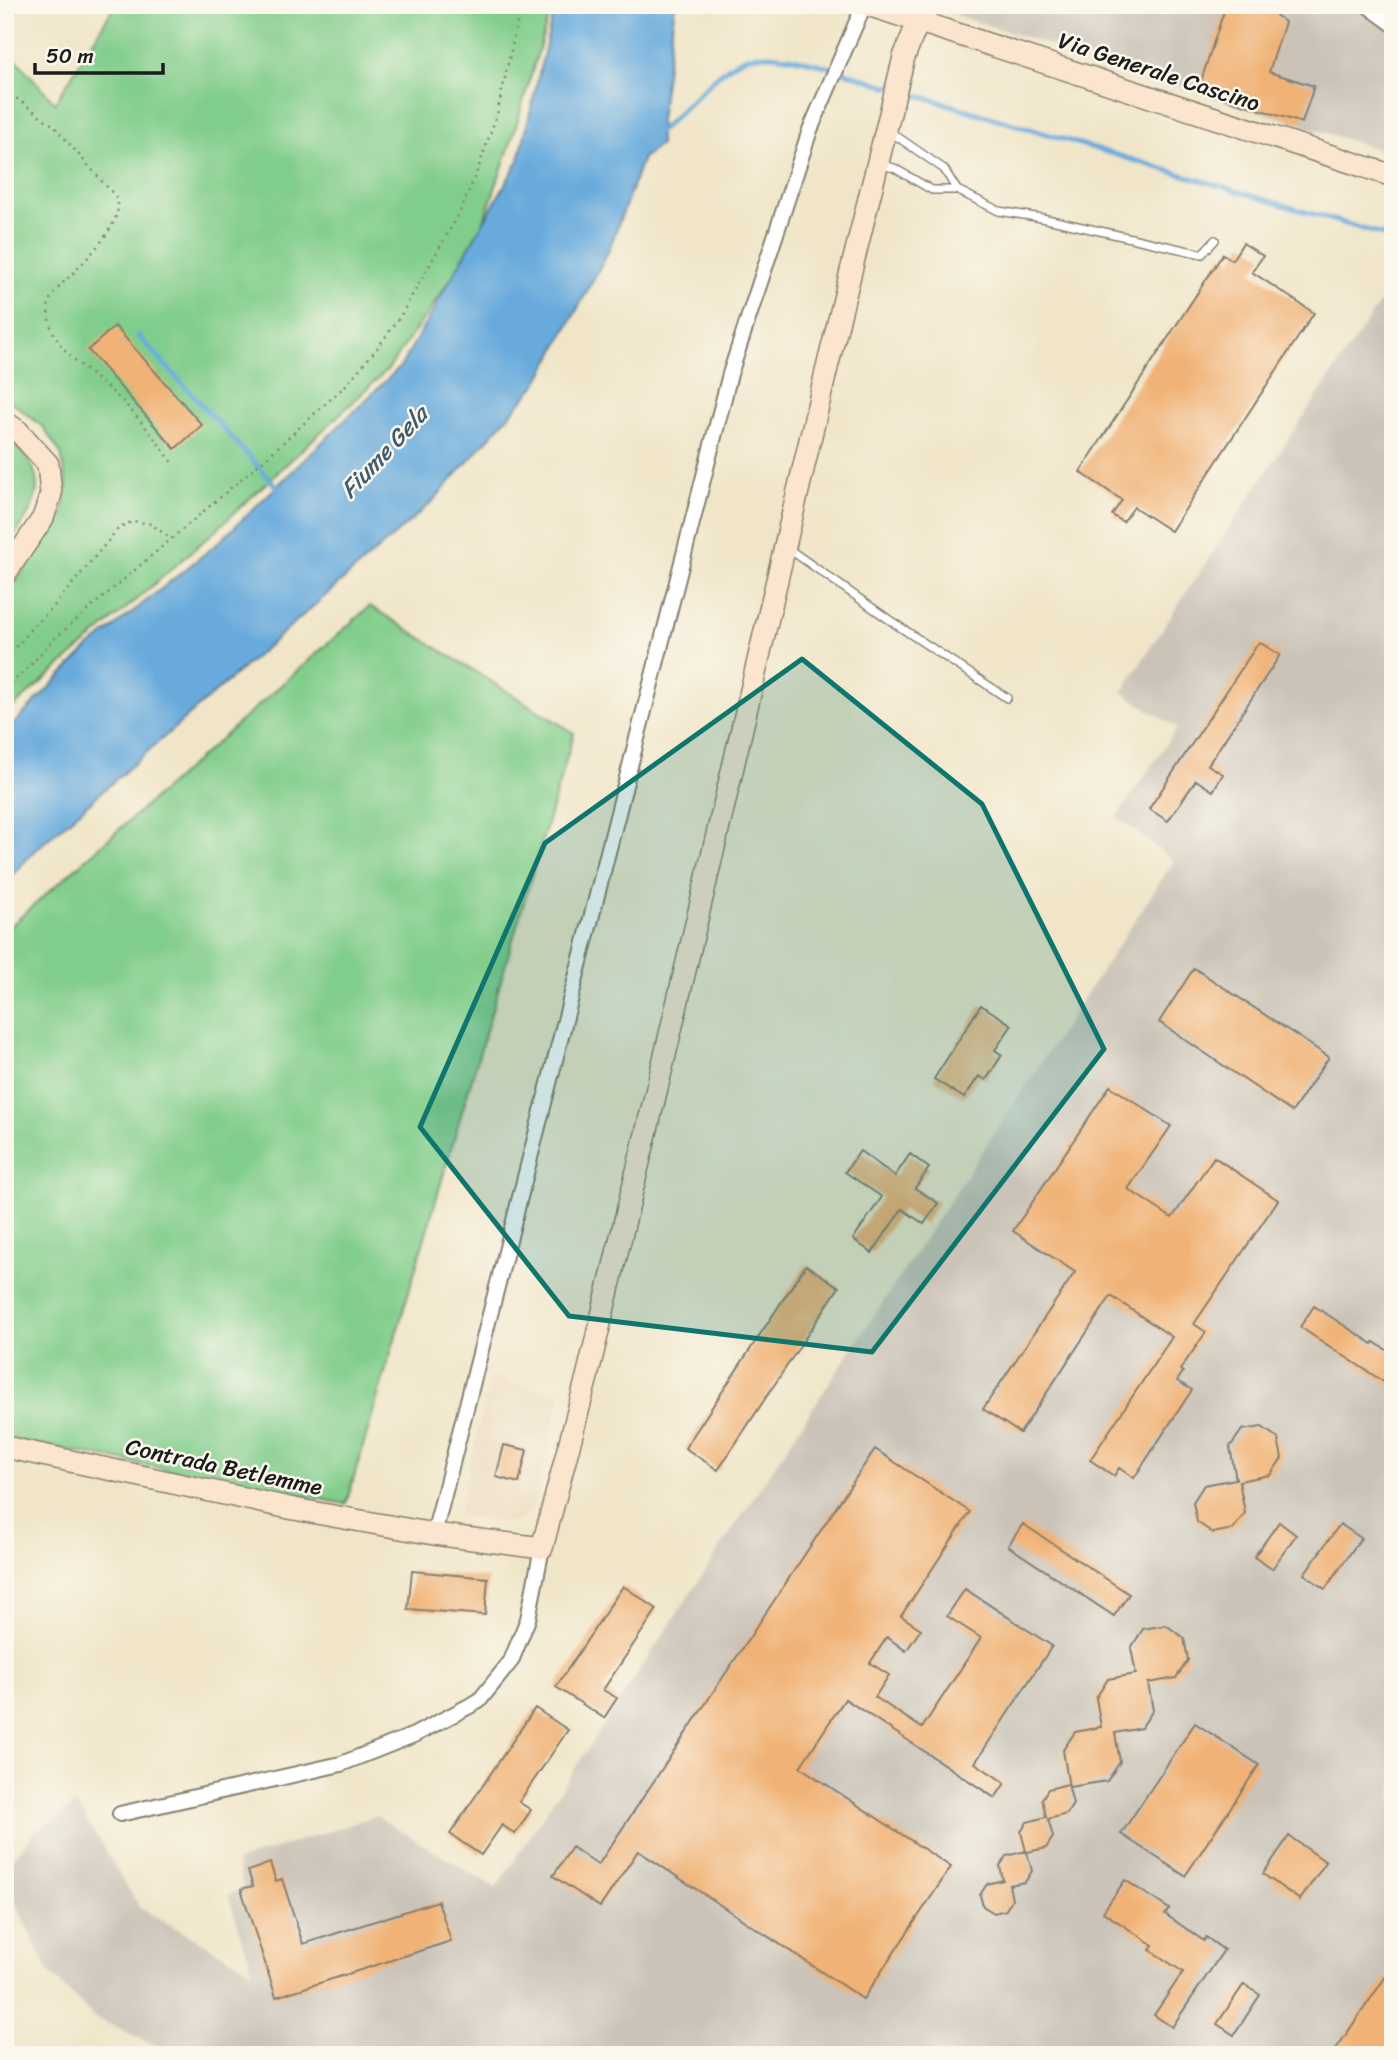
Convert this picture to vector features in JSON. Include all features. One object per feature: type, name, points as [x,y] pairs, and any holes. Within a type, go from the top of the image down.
[{"type":"street","name":"Via Generale Cascino","points":[[866,5],[923,13],[1393,176]]},
{"type":"street","points":[[433,1534],[730,373],[810,130],[866,5]]},
{"type":"street","points":[[1367,5],[1393,24]]},
{"type":"street","points":[[120,1814],[341,1764],[414,1735],[479,1701],[511,1661],[528,1619],[542,1548],[587,1377],[877,164],[904,57],[923,13]]},
{"type":"street","points":[[5,422],[18,431],[48,464],[51,494],[43,519],[5,574]]},
{"type":"street","name":"Contrada Betlemme","points":[[5,1447],[294,1509],[433,1534],[542,1548]]},
{"type":"lane","points":[[888,122],[944,169],[957,190]]},
{"type":"lane","points":[[877,164],[894,168],[932,190],[957,190],[999,211],[1202,254],[1215,240]]},
{"type":"lane","points":[[786,547],[1007,698]]},
{"type":"path","points":[[5,688],[26,670],[54,639],[246,476],[345,386],[379,346],[401,316],[460,212],[478,169],[497,114],[521,5]]},
{"type":"path","points":[[5,90],[53,125],[114,194],[118,204],[108,233],[58,288],[49,303],[49,320],[55,339],[125,404],[173,463]]},
{"type":"path","points":[[5,656],[54,606],[118,529],[133,521],[151,524],[170,539]]},
{"type":"highlighted area","points":[[802,659],[982,804],[1104,1049],[872,1352],[569,1316],[420,1127],[545,843]]},
{"type":"shaded area","points":[[960,5],[1393,5],[1393,154],[956,15]]},
{"type":"shaded area","points":[[1393,283],[1393,2055],[177,2055],[95,2018],[50,1974],[12,1896],[11,1861],[36,1831],[76,1803],[140,1908],[253,1971],[228,1895],[243,1888],[237,1861],[376,1816],[496,1888],[1174,861],[1117,817],[1177,728],[1122,692]]},
{"type":"shaded area","points":[[491,1377],[560,1396],[530,1513],[509,1523],[457,1516]]},
{"type":"green space","points":[[115,5],[552,5],[513,136],[477,241],[389,368],[215,531],[5,714],[5,597],[62,516],[67,485],[61,454],[43,427],[5,397],[5,47],[55,103]]},
{"type":"green space","points":[[5,437],[21,451],[31,465],[36,478],[36,491],[26,519],[5,549]]},
{"type":"green space","points":[[370,606],[574,733],[346,1504],[5,1438],[5,931]]},
{"type":"water","name":"Fiume Gela","points":[[555,5],[675,5],[660,119],[660,145],[643,158],[608,252],[537,384],[432,502],[32,853],[5,884],[5,733],[88,648],[219,542],[401,366],[519,160]]},
{"type":"building","points":[[1226,5],[1263,5],[1285,22],[1269,72],[1314,86],[1302,123],[1198,90]]},
{"type":"building","points":[[1243,243],[1263,256],[1252,272],[1314,313],[1171,531],[1134,507],[1123,522],[1112,515],[1122,500],[1080,472],[1223,254],[1232,260]]},
{"type":"building","points":[[115,326],[202,425],[175,449],[88,350]]},
{"type":"building","points":[[1259,642],[1280,655],[1208,765],[1223,774],[1213,791],[1196,780],[1168,821],[1149,809]]},
{"type":"building","points":[[1194,968],[1329,1057],[1292,1112],[1159,1022]]},
{"type":"building","points":[[981,1005],[1012,1025],[995,1050],[1002,1055],[986,1080],[979,1076],[964,1098],[934,1079]]},
{"type":"building","points":[[1110,1086],[1171,1126],[1128,1189],[1172,1218],[1214,1157],[1278,1200],[1194,1324],[1206,1332],[1180,1370],[1183,1372],[1177,1381],[1192,1390],[1134,1478],[1119,1468],[1114,1476],[1090,1460],[1172,1337],[1111,1296],[1020,1433],[983,1409],[1075,1272],[1013,1231]]},
{"type":"building","points":[[860,1151],[895,1176],[910,1154],[929,1168],[915,1188],[938,1203],[924,1224],[902,1209],[872,1253],[853,1239],[882,1197],[845,1172]]},
{"type":"building","points":[[806,1265],[839,1287],[718,1470],[685,1448]]},
{"type":"building","points":[[1314,1306],[1393,1354],[1393,1388],[1300,1327]]},
{"type":"building","points":[[1262,1427],[1278,1438],[1282,1458],[1270,1475],[1239,1481],[1245,1513],[1233,1529],[1213,1533],[1197,1522],[1193,1502],[1204,1485],[1236,1479],[1230,1447],[1242,1430]]},
{"type":"building","points":[[504,1445],[527,1450],[519,1483],[496,1477]]},
{"type":"building","points":[[875,1449],[970,1512],[901,1616],[921,1629],[906,1651],[887,1637],[870,1663],[889,1675],[875,1697],[922,1728],[981,1638],[947,1616],[965,1589],[1052,1646],[975,1763],[1005,1783],[995,1798],[845,1699],[800,1767],[951,1867],[863,1999],[638,1851],[600,1907],[553,1876],[572,1847],[598,1865]]},
{"type":"building","points":[[1279,1522],[1296,1535],[1272,1569],[1254,1557]]},
{"type":"building","points":[[1023,1524],[1129,1594],[1114,1616],[1008,1546]]},
{"type":"building","points":[[1340,1524],[1361,1538],[1325,1589],[1304,1574]]},
{"type":"building","points":[[412,1571],[488,1578],[485,1615],[408,1609]]},
{"type":"building","points":[[623,1586],[657,1609],[603,1690],[617,1698],[604,1718],[556,1687]]},
{"type":"building","points":[[1166,1625],[1184,1638],[1188,1660],[1176,1678],[1148,1683],[1153,1710],[1141,1728],[1115,1733],[1120,1762],[1107,1781],[1069,1787],[1063,1750],[1075,1732],[1101,1727],[1096,1698],[1108,1679],[1136,1674],[1131,1648],[1143,1629]]},
{"type":"building","points":[[535,1708],[568,1730],[519,1802],[531,1810],[515,1834],[502,1825],[481,1855],[450,1834]]},
{"type":"building","points":[[1195,1723],[1259,1765],[1185,1876],[1121,1834]]},
{"type":"building","points":[[1068,1784],[1073,1804],[1067,1814],[1048,1819],[1053,1837],[1046,1848],[1027,1852],[1032,1871],[1025,1882],[1009,1885],[1012,1899],[1006,1910],[994,1913],[983,1906],[980,1895],[987,1884],[1003,1880],[1000,1866],[1006,1856],[1026,1851],[1021,1832],[1027,1822],[1046,1817],[1042,1799],[1048,1789]]},
{"type":"building","points":[[1289,1836],[1326,1862],[1300,1900],[1263,1874]]},
{"type":"building","points":[[270,1863],[276,1881],[282,1879],[303,1944],[438,1901],[451,1941],[276,1997],[241,1889],[253,1886],[248,1871]]},
{"type":"building","points":[[1125,1880],[1169,1909],[1165,1914],[1204,1941],[1206,1937],[1224,1950],[1172,2027],[1154,2015],[1183,1972],[1150,1950],[1153,1945],[1103,1912]]},
{"type":"building","points":[[1393,1966],[1393,2055],[1332,2055]]},
{"type":"building","points":[[1244,1984],[1260,1995],[1234,2035],[1217,2024]]},
{"type":"waterway","points":[[660,131],[733,64],[757,55],[795,58],[816,63],[890,87]]},
{"type":"waterway","points":[[900,90],[1393,238]]},
{"type":"waterway","points":[[138,335],[276,486]]}]
